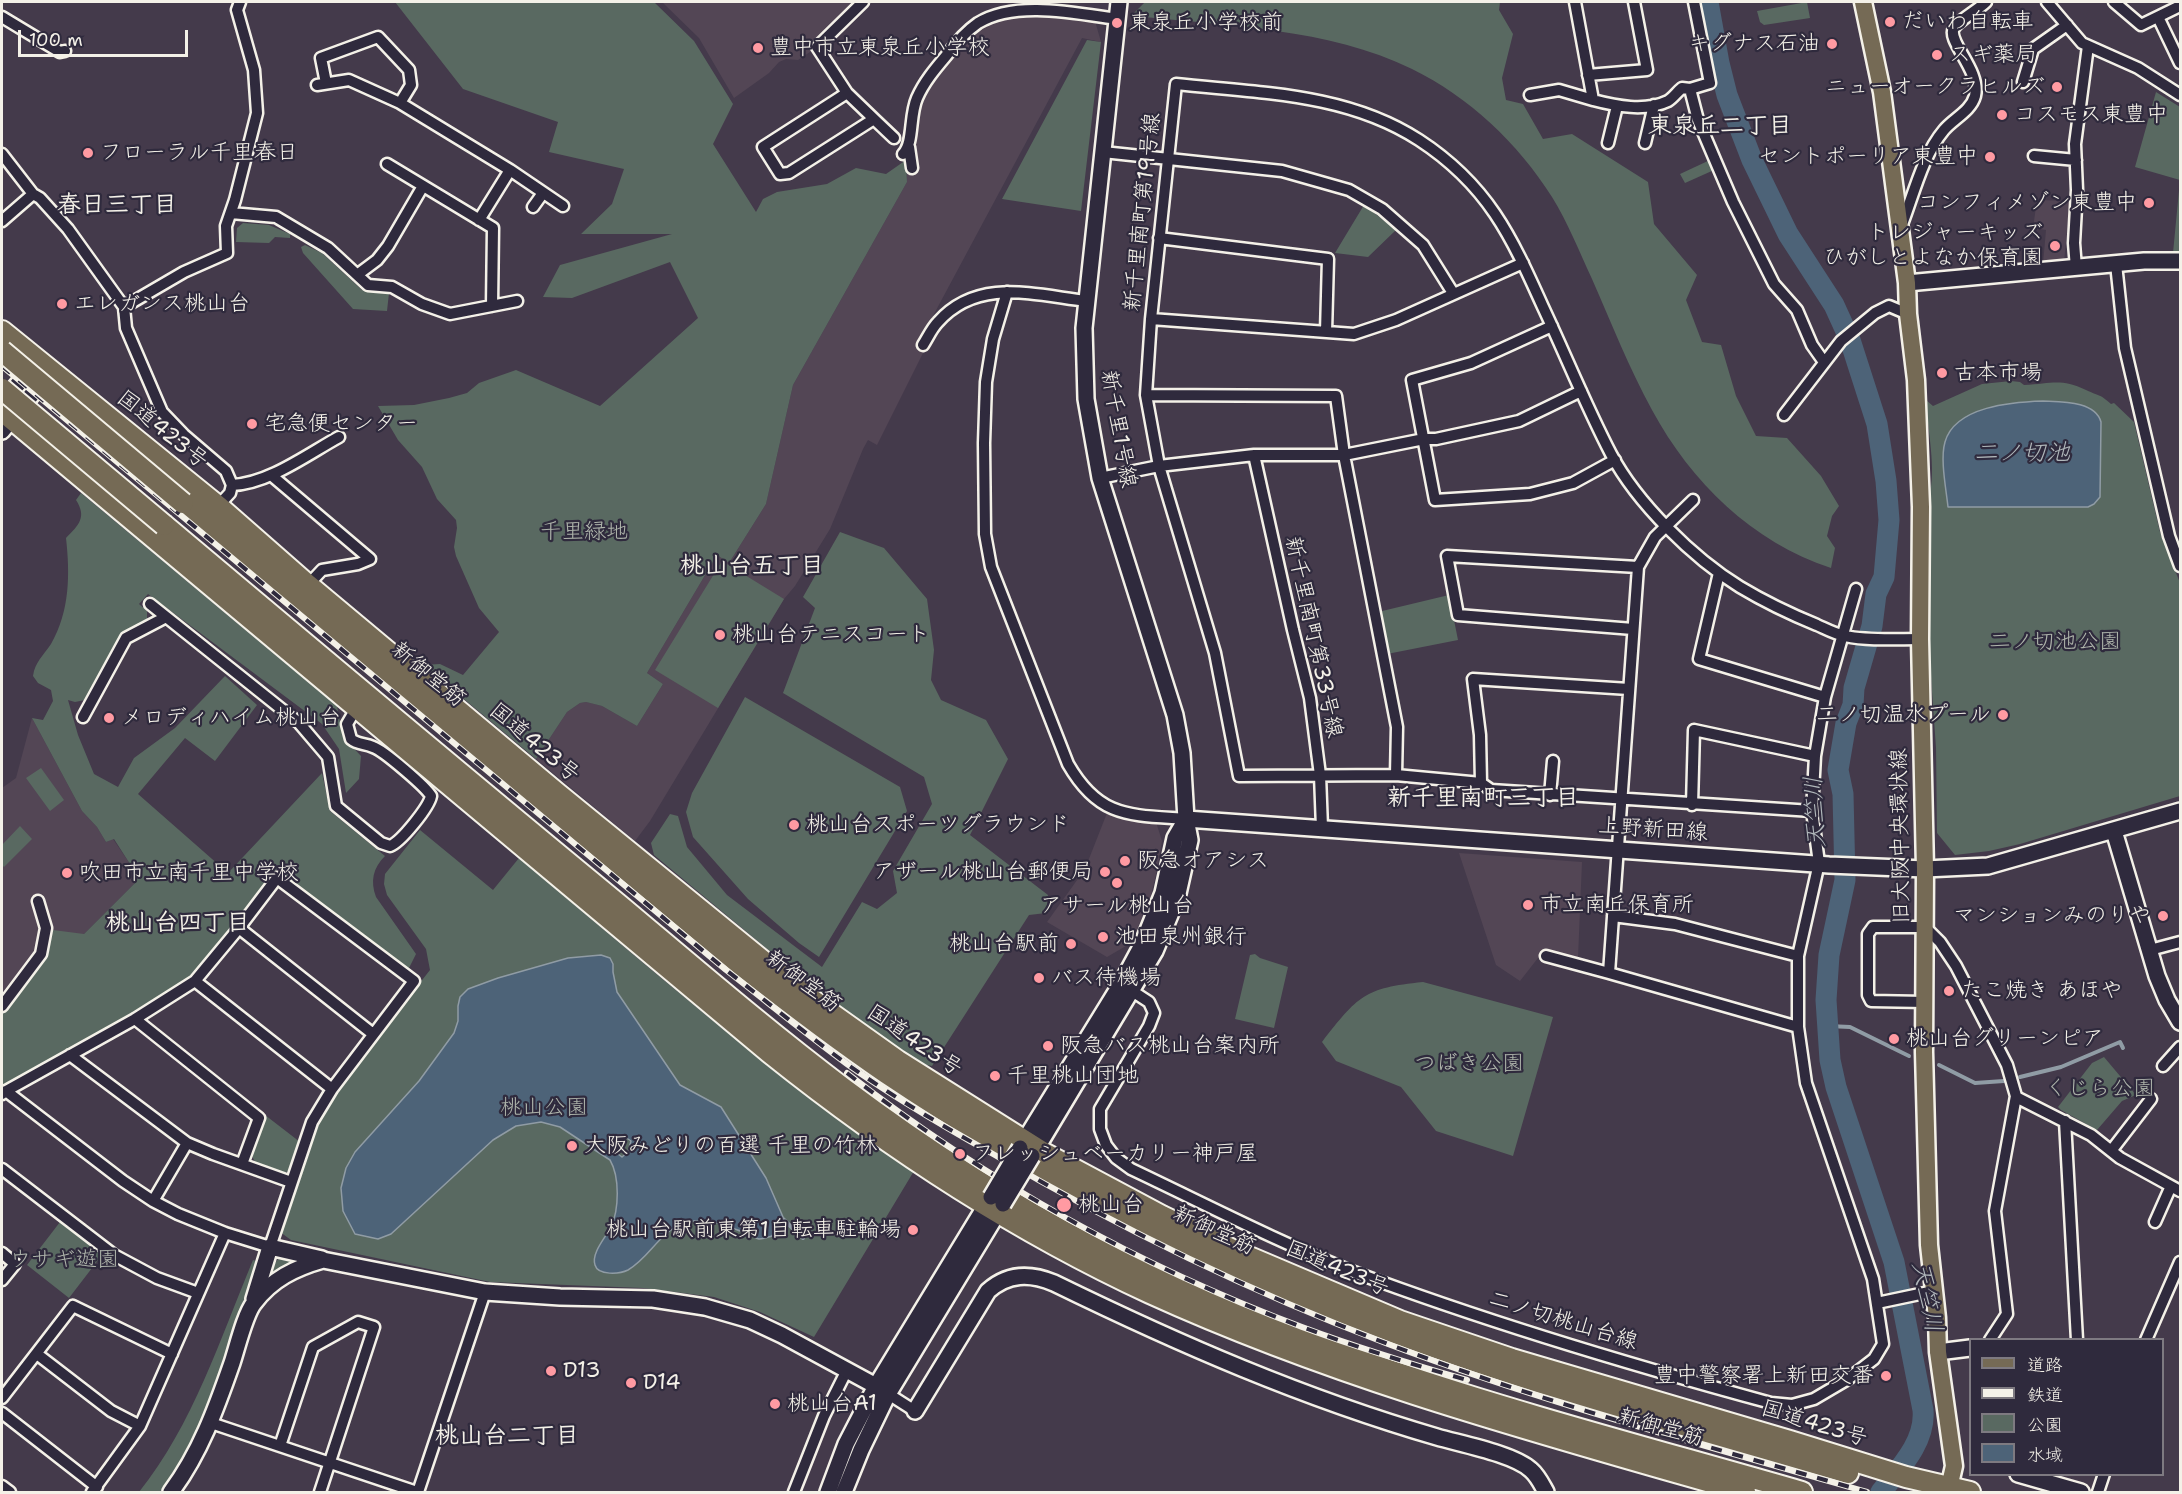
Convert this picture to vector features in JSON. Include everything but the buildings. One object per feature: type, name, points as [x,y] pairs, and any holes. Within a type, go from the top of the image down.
[{"type":"highway","name":"国道423号","points":[[2,331],[218,506],[308,585],[558,794],[825,1010],[1028,1148],[1235,1251],[1400,1321],[1512,1359],[1884,1471],[1910,1485],[1970,1492]]},
{"type":"highway","name":"新御堂筋","points":[[2,351],[689,923],[810,1018],[885,1072],[990,1139],[1145,1225],[1239,1269],[1394,1333],[1598,1401],[1787,1455],[1910,1485]]},
{"type":"highway","name":"新御堂筋","points":[[2,389],[430,749],[826,1075],[950,1163],[1038,1217],[1170,1285],[1298,1338],[1379,1368],[1591,1433],[1802,1492]]},
{"type":"highway","points":[[4,416],[357,706],[810,1084],[898,1148],[995,1204],[1088,1262],[1173,1303],[1342,1371],[1495,1420],[1744,1492]]},
{"type":"highway","points":[[450,724],[558,794]]},
{"type":"highway","points":[[430,749],[520,843]]},
{"type":"highway","points":[[1512,1359],[1598,1401]]},
{"type":"highway","points":[[1495,1420],[1591,1433]]},
{"type":"main road","name":"旧大阪中央環状線","points":[[1863,2],[1882,92],[1907,283],[1908,314],[1916,380],[1921,507],[1920,639],[1925,869],[1925,1145],[1929,1245],[1938,1352],[1954,1466],[1950,1490]]},
{"type":"street","points":[[124,307],[184,272],[227,253],[226,226],[257,113],[254,70],[237,10],[240,2]]},
{"type":"street","points":[[863,2],[817,47],[847,93],[894,138]]},
{"type":"street","name":"新千里1号線","points":[[882,1390],[1127,988],[1163,893],[1175,838],[1186,819],[1182,753],[1175,715],[1100,478],[1086,399],[1083,339],[1086,301],[1119,2]]},
{"type":"street","points":[[1575,2],[1593,100]]},
{"type":"street","points":[[1588,75],[1647,70],[1634,2]]},
{"type":"street","points":[[1530,95],[1559,90],[1617,106],[1654,105],[1669,100],[1682,88],[1690,89],[1710,82],[1694,2]]},
{"type":"street","points":[[1900,231],[1917,182],[1937,138],[1968,108],[1974,98],[1974,75],[1952,32],[1955,26],[1975,13],[1986,2]]},
{"type":"street","points":[[2047,2],[2082,43],[2178,89]]},
{"type":"street","points":[[2114,2],[2141,25],[2181,6]]},
{"type":"street","points":[[912,168],[905,150],[911,117],[921,88],[963,36],[983,20],[1005,12],[1025,9],[1117,19]]},
{"type":"street","points":[[2,17],[60,52],[65,51]]},
{"type":"street","points":[[2158,17],[2181,63]]},
{"type":"street","points":[[2022,75],[2033,49],[2067,25]]},
{"type":"street","points":[[400,103],[411,85],[409,70],[378,37],[321,58],[321,84],[349,80],[400,103],[510,170],[563,206]]},
{"type":"street","points":[[2076,268],[2074,243],[2077,215],[2077,124],[2088,46]]},
{"type":"street","name":"新千里南町第19号線","points":[[1812,811],[1692,805],[1491,790],[1481,783],[1396,775],[1239,776],[1215,653],[1159,466],[1146,395],[1151,319],[1176,84],[1298,97],[1345,107],[1377,118],[1405,132],[1456,168],[1484,198],[1500,220],[1523,263],[1581,392],[1615,460],[1666,527],[1719,573],[1775,607],[1842,636]]},
{"type":"street","points":[[1690,89],[1698,120],[1733,202],[1773,284],[1797,310],[1812,345],[1824,362]]},
{"type":"street","points":[[847,93],[763,147],[785,179],[874,119]]},
{"type":"street","points":[[1645,143],[1654,105]]},
{"type":"street","points":[[1608,143],[1617,106]]},
{"type":"street","points":[[1102,152],[1168,161],[1282,171],[1349,190],[1382,209],[1423,245],[1453,293]]},
{"type":"street","points":[[2,154],[33,194],[40,198],[68,229],[124,307],[126,328],[162,412],[184,435],[226,471],[232,485],[230,493],[218,506]]},
{"type":"street","points":[[2034,156],[2076,160]]},
{"type":"street","points":[[387,164],[492,228],[492,306]]},
{"type":"street","points":[[479,220],[510,170]]},
{"type":"street","points":[[357,275],[377,260],[388,246],[423,186]]},
{"type":"street","points":[[533,207],[543,193]]},
{"type":"street","points":[[2,221],[33,194]]},
{"type":"street","points":[[231,213],[276,217],[328,248],[368,285],[392,287],[422,304],[450,314],[517,301]]},
{"type":"street","points":[[1160,238],[1328,259],[1326,332]]},
{"type":"street","points":[[1907,283],[2116,264],[2181,261]]},
{"type":"street","points":[[1151,319],[1354,334],[1396,320],[1523,263]]},
{"type":"street","points":[[2116,264],[2125,348],[2169,536],[2181,566]]},
{"type":"street","points":[[1007,292],[993,339],[986,382],[985,534],[991,567],[1068,764],[1079,783],[1090,795],[1116,810],[1131,814],[1186,819]]},
{"type":"street","points":[[923,345],[938,322],[957,305],[980,294],[1007,292],[1086,301]]},
{"type":"street","points":[[1784,415],[1841,341],[1889,306],[1908,314]]},
{"type":"street","points":[[1552,326],[1471,363],[1412,380],[1435,500],[1530,494],[1573,483],[1615,460]]},
{"type":"street","points":[[4,416],[44,366]]},
{"type":"street","points":[[1100,478],[1159,466],[1254,455],[1344,455],[1424,439],[1436,439],[1519,421],[1581,392]]},
{"type":"street","points":[[1146,395],[1336,396],[1344,455],[1397,727],[1396,775]]},
{"type":"street","points":[[232,485],[248,484],[271,475],[339,437]]},
{"type":"street","name":"新千里南町第33号線","points":[[1254,455],[1310,698],[1320,775],[1322,828]]},
{"type":"street","points":[[271,475],[370,559],[358,564],[322,570],[308,585]]},
{"type":"street","points":[[1609,973],[1638,567],[1655,537],[1693,500]]},
{"type":"street","points":[[1633,629],[1458,615],[1448,556],[1638,567]]},
{"type":"street","points":[[1719,573],[1698,658],[1825,697]]},
{"type":"street","name":"二ノ切桃山台線","points":[[1127,988],[1149,1002],[1154,1013],[1149,1026],[1100,1109],[1100,1129],[1106,1145],[1116,1158],[1131,1169],[1274,1237],[1352,1271],[1458,1309],[1762,1401],[1792,1405],[1814,1399],[1848,1379],[1874,1359],[1883,1344],[1873,1279],[1806,1083],[1798,1027],[1798,956],[1824,864],[1812,811],[1815,756],[1825,697],[1856,589]]},
{"type":"street","points":[[150,604],[299,723],[328,757],[336,806],[381,843],[387,846],[394,845],[428,805],[431,796],[427,790],[376,749],[351,739],[347,724],[357,706]]},
{"type":"street","points":[[83,717],[126,638],[165,617]]},
{"type":"street","points":[[1842,636],[1864,639],[1920,639]]},
{"type":"street","points":[[1481,783],[1480,735],[1473,679],[1629,689]]},
{"type":"street","points":[[1692,805],[1694,730],[1815,756]]},
{"type":"street","points":[[1550,795],[1553,761]]},
{"type":"street","points":[[1925,869],[1988,866],[2181,811]]},
{"type":"street","name":"上野新田線","points":[[1186,819],[1618,851],[1925,869]]},
{"type":"street","points":[[2114,831],[2161,984],[2181,1022]]},
{"type":"street","points":[[171,1492],[183,1477],[212,1423],[252,1305],[270,1247],[291,1182],[312,1122],[332,1089],[414,981],[277,878],[195,981],[135,1019],[4,1093],[123,1182],[153,1201],[225,1233],[270,1247],[322,1260],[485,1292],[560,1297],[653,1299],[705,1307],[750,1320],[782,1335],[847,1370],[915,1411],[988,1291],[1002,1281],[1016,1276],[1041,1277],[1144,1327],[1254,1375],[1357,1413],[1504,1456],[1532,1470],[1546,1492]]},
{"type":"street","points":[[2,1006],[41,954],[46,928],[38,901]]},
{"type":"street","points":[[1613,916],[1675,924],[1798,956]]},
{"type":"street","points":[[1925,1002],[1871,1001],[1868,995],[1868,934],[1873,927],[1925,927],[1940,942],[1961,976],[2007,1065],[2016,1097],[1995,1208],[2007,1314],[1991,1338]]},
{"type":"street","points":[[239,928],[373,1034]]},
{"type":"street","points":[[2150,950],[2181,942]]},
{"type":"street","points":[[1546,956],[1798,1027]]},
{"type":"street","points":[[195,981],[332,1089]]},
{"type":"street","points":[[135,1019],[259,1118],[242,1164]]},
{"type":"street","points":[[2163,1066],[2181,1047]]},
{"type":"street","points":[[70,1055],[188,1143],[291,1182]]},
{"type":"street","points":[[2016,1097],[2091,1135],[2120,1158],[2176,1189],[2155,1222]]},
{"type":"street","points":[[2111,1151],[2151,1099]]},
{"type":"street","points":[[2065,1121],[2077,1338]]},
{"type":"street","points":[[153,1201],[188,1143]]},
{"type":"street","points":[[2,1169],[114,1255],[157,1278],[198,1293]]},
{"type":"street","points":[[2,1413],[94,1490],[140,1426],[225,1233]]},
{"type":"street","points":[[2,1253],[15,1264],[2,1280]]},
{"type":"street","points":[[252,1305],[271,1283],[296,1268],[322,1260]]},
{"type":"street","points":[[2147,1338],[2181,1262]]},
{"type":"street","points":[[1877,1303],[1934,1291]]},
{"type":"street","points":[[212,1423],[418,1492],[485,1292]]},
{"type":"street","points":[[2,1398],[73,1306],[172,1354]]},
{"type":"street","points":[[280,1446],[313,1347],[358,1322],[374,1327],[320,1492]]},
{"type":"street","points":[[1938,1352],[1969,1348]]},
{"type":"street","points":[[37,1354],[111,1411],[140,1426]]},
{"type":"street","points":[[794,1492],[824,1416],[847,1370]]},
{"type":"street","points":[[828,1492],[846,1444],[882,1390]]},
{"type":"street","points":[[844,1492],[882,1390]]},
{"type":"street","points":[[2025,1476],[2081,1492]]},
{"type":"street","points":[[2098,1492],[2103,1476]]},
{"type":"street","points":[[2,1486],[10,1492]]},
{"type":"shaded area","name":"豊中市立東泉丘小学校","points":[[662,2],[855,2],[810,45],[813,50],[798,60],[786,59],[779,62],[769,73],[734,98],[699,38]]},
{"type":"shaded area","points":[[1041,14],[1095,21],[1101,42],[1082,38],[919,342],[926,347],[877,445],[868,440],[830,529],[795,586],[784,599],[650,821],[635,841],[536,759],[567,712],[580,703],[586,702],[602,706],[637,726],[663,684],[647,673],[717,555],[729,563],[766,504],[793,385],[907,182],[907,169],[918,167],[914,137],[919,104],[926,91],[957,50],[981,27],[1005,17]]},
{"type":"shaded area","name":"トレジャーキッズ ひがしとよなか保育園","points":[[2037,200],[2070,201],[2064,262],[2043,264],[2046,230],[2033,228]]},
{"type":"shaded area","name":"吹田市立南千里中学校","points":[[32,718],[82,811],[97,827],[106,842],[113,839],[130,864],[135,883],[84,934],[48,937],[49,949],[2,1011],[2,788],[16,778]]},
{"type":"shaded area","points":[[1107,813],[1129,819],[1156,822],[1162,841],[1150,899],[1131,943],[1107,957],[1047,922],[1085,869]]},
{"type":"shaded area","name":"市立南丘保育所","points":[[1459,853],[1582,862],[1578,958],[1545,949],[1520,981],[1496,965]]},
{"type":"green space","name":"千里緑地","points":[[395,2],[654,2],[694,41],[733,104],[713,144],[756,212],[763,199],[777,192],[827,184],[856,168],[886,174],[906,160],[907,182],[793,385],[766,504],[729,563],[717,555],[647,673],[663,684],[637,726],[602,706],[586,702],[580,703],[567,712],[536,759],[423,665],[440,664],[463,675],[499,632],[479,608],[456,556],[454,547],[456,520],[437,499],[422,467],[398,440],[378,406],[414,405],[449,398],[467,393],[479,383],[516,370],[600,406],[698,318],[670,262],[572,298],[543,297],[560,265],[672,234],[581,234],[612,204],[624,169],[549,152],[558,122],[463,89]]},
{"type":"green space","points":[[1145,2],[1500,2],[1499,10],[1513,34],[1502,78],[1506,100],[1523,104],[1543,139],[1572,134],[1648,182],[1654,224],[1697,275],[1686,300],[1702,342],[1721,345],[1736,396],[1756,436],[1787,438],[1821,476],[1839,506],[1832,516],[1827,536],[1835,548],[1831,568],[1802,557],[1750,526],[1705,485],[1685,461],[1652,410],[1573,237],[1552,197],[1524,158],[1491,123],[1433,80],[1380,55],[1312,37],[1277,31],[1135,16],[1133,14]]},
{"type":"green space","points":[[1807,2],[1810,18],[1764,25],[1760,22],[1757,11]]},
{"type":"green space","points":[[1087,40],[1101,42],[1081,211],[1002,199]]},
{"type":"green space","points":[[2156,92],[2180,107],[2180,180],[2135,167]]},
{"type":"green space","points":[[1710,160],[1714,170],[1685,183],[1680,174]]},
{"type":"green space","points":[[2180,180],[2180,253],[2173,253]]},
{"type":"green space","points":[[1364,205],[1396,230],[1368,257],[1335,253]]},
{"type":"green space","points":[[243,223],[269,225],[290,234],[290,238],[275,237],[269,243],[236,242],[237,228]]},
{"type":"green space","points":[[305,245],[322,253],[362,290],[389,293],[387,311],[353,309],[303,253],[301,247]]},
{"type":"green space","name":"二ノ切池公園","points":[[2011,381],[2024,385],[2056,383],[2077,386],[2101,396],[2111,404],[2114,403],[2134,422],[2160,532],[2180,583],[2180,796],[2020,844],[1955,855],[1937,833],[1936,748],[1929,650],[1929,496],[1932,462],[1926,400],[1933,406],[1982,384]]},
{"type":"green space","points":[[81,493],[337,706],[343,737],[361,756],[359,779],[346,793],[339,749],[322,724],[148,594],[139,604],[147,611],[147,622],[121,636],[85,700],[75,702],[68,700],[78,735],[94,774],[118,787],[134,758],[175,728],[225,676],[257,705],[215,761],[185,738],[138,794],[228,873],[322,773],[330,811],[385,856],[374,875],[373,886],[376,897],[416,954],[408,970],[277,869],[210,955],[185,981],[155,1002],[2,1087],[2,1011],[49,949],[48,937],[53,930],[84,934],[135,883],[130,864],[114,839],[106,842],[97,827],[82,811],[32,718],[43,720],[53,701],[51,690],[38,683],[33,676],[37,663],[51,644],[62,619],[68,579],[66,538],[80,521],[81,511],[76,500]]},
{"type":"green space","points":[[840,532],[884,548],[927,599],[934,650],[931,680],[941,700],[986,720],[1008,759],[970,835],[1048,895],[1046,913],[1029,915],[932,1066],[921,1064],[808,983],[654,855],[651,843],[670,814],[678,816],[687,847],[727,895],[822,967],[862,902],[877,909],[897,893],[893,871],[932,804],[924,777],[783,693],[815,608],[803,597]]},
{"type":"green space","name":"桃山台テニスコート","points":[[722,561],[784,599],[718,708],[655,670]]},
{"type":"green space","points":[[1449,595],[1458,640],[1387,654],[1378,612]]},
{"type":"green space","name":"桃山台スポーツグラウンド","points":[[745,697],[900,787],[907,811],[819,957],[799,943],[748,899],[693,837],[686,812],[692,793]]},
{"type":"green space","points":[[41,768],[64,800],[50,811],[26,778]]},
{"type":"green space","points":[[20,826],[32,839],[4,867],[2,865],[2,845]]},
{"type":"green space","name":"桃山公園","points":[[420,830],[493,890],[519,858],[762,1060],[914,1171],[814,1337],[760,1312],[714,1297],[643,1288],[490,1282],[291,1240],[280,1232],[318,1120],[337,1088],[430,970],[426,949],[387,895],[384,884],[385,874]]},
{"type":"green space","points":[[1255,954],[1260,958],[1288,967],[1274,1028],[1235,1019],[1250,955]]},
{"type":"green space","name":"つばき公園","points":[[1423,982],[1553,1017],[1513,1156],[1436,1131],[1401,1087],[1336,1061],[1322,1042],[1354,1004],[1364,997],[1387,987]]},
{"type":"green space","name":"くじら公園","points":[[2104,1057],[2136,1095],[2122,1101],[2097,1130],[2058,1107],[2092,1063]]},
{"type":"green space","points":[[265,1115],[300,1142],[291,1169],[285,1173],[255,1162],[252,1156]]},
{"type":"green space","name":"ウサギ遊園","points":[[60,1222],[102,1255],[69,1298],[27,1265]]},
{"type":"green space","points":[[279,1258],[285,1258],[296,1261],[272,1273]]},
{"type":"green space","points":[[253,1260],[259,1262],[204,1420],[175,1472],[160,1492],[139,1492],[175,1439],[190,1410]]},
{"type":"water","name":"二ノ切池","points":[[2043,401],[2085,406],[2098,415],[2101,422],[2100,497],[2094,504],[2088,507],[1948,507],[1943,457],[1945,442],[1951,430],[1972,413],[1987,408]]},
{"type":"water","points":[[601,955],[610,958],[617,992],[680,1085],[721,1107],[766,1178],[783,1217],[772,1236],[759,1239],[718,1223],[688,1222],[670,1231],[628,1270],[615,1273],[600,1271],[595,1265],[595,1255],[614,1220],[617,1203],[616,1175],[613,1167],[610,1160],[560,1127],[541,1122],[516,1126],[493,1140],[391,1234],[378,1239],[355,1234],[343,1211],[341,1188],[346,1168],[355,1152],[419,1081],[454,1033],[458,1021],[460,997],[468,989],[498,978],[568,958]],"holes":[[[625,1137],[631,1141],[628,1152],[622,1157],[614,1151],[615,1145]]]},
{"type":"waterway","name":"天竺川","points":[[1708,2],[1727,95],[1752,160],[1788,234],[1834,305],[1850,340],[1877,424],[1886,481],[1889,520],[1884,577],[1876,594],[1872,626],[1854,688],[1853,705],[1846,723],[1838,770],[1843,794],[1845,880],[1829,955],[1826,1000],[1830,1060],[1836,1087],[1894,1262],[1923,1410],[1923,1422],[1916,1444],[1881,1492]]},
{"type":"waterway","points":[[1828,1026],[1850,1027],[1909,1056]]},
{"type":"waterway","points":[[2020,1077],[2061,1067],[2120,1042],[2123,1048]]},
{"type":"waterway","points":[[1939,1065],[1975,1083],[2004,1081]]},
{"type":"waterway","points":[[783,1219],[803,1238]]},
{"type":"railway","points":[[2,366],[726,970],[847,1064],[918,1111],[1137,1233],[1236,1281],[1337,1324],[1506,1386],[1686,1441],[1867,1492]]},
{"type":"railway","points":[[847,1073],[953,1149],[1065,1217],[1123,1248],[1182,1277],[1302,1327],[1467,1380]]},
{"type":"place","name":"だいわ自転車","points":[[1890,22]]},
{"type":"place","name":"東泉丘小学校前","points":[[1117,23]]},
{"type":"place","name":"キグナス石油","points":[[1832,44]]},
{"type":"place","name":"豊中市立東泉丘小学校","points":[[758,48]]},
{"type":"place","name":"スギ薬局","points":[[1937,55]]},
{"type":"place","name":"ニューオークラヒルズ","points":[[2057,87]]},
{"type":"place","name":"コスモス東豊中","points":[[2002,115]]},
{"type":"place","name":"フローラル千里春日","points":[[88,153]]},
{"type":"place","name":"セントポーリア東豊中","points":[[1990,157]]},
{"type":"place","name":"コンフィメゾン東豊中","points":[[2149,203]]},
{"type":"place","name":"トレジャーキッズ ひがしとよなか保育園","points":[[2055,246]]},
{"type":"place","name":"エレガンス桃山台","points":[[62,304]]},
{"type":"place","name":"古本市場","points":[[1942,373]]},
{"type":"place","name":"宅急便センター","points":[[252,424]]},
{"type":"place","name":"桃山台テニスコート","points":[[720,635]]},
{"type":"place","name":"二ノ切温水プール","points":[[2003,715]]},
{"type":"place","name":"メロディハイム桃山台","points":[[109,718]]},
{"type":"place","name":"桃山台スポーツグラウンド","points":[[794,825]]},
{"type":"place","name":"阪急オアシス","points":[[1125,861]]},
{"type":"place","name":"アザール桃山台郵便局","points":[[1105,872]]},
{"type":"place","name":"吹田市立南千里中学校","points":[[67,873]]},
{"type":"place","name":"アサール桃山台","points":[[1117,883]]},
{"type":"place","name":"市立南丘保育所","points":[[1528,905]]},
{"type":"place","name":"マンションみのりや","points":[[2163,916]]},
{"type":"place","name":"池田泉州銀行","points":[[1103,937]]},
{"type":"place","name":"桃山台駅前","points":[[1071,944]]},
{"type":"place","name":"バス待機場","points":[[1039,978]]},
{"type":"place","name":"たこ焼き あほや","points":[[1949,991]]},
{"type":"place","name":"桃山台グリーンピア","points":[[1894,1039]]},
{"type":"place","name":"阪急バス桃山台案内所","points":[[1048,1046]]},
{"type":"place","name":"千里桃山団地","points":[[995,1076]]},
{"type":"place","name":"大阪みどりの百選 千里の竹林","points":[[572,1146]]},
{"type":"place","name":"フレッシュベーカリー神戸屋","points":[[960,1154]]},
{"type":"place","name":"桃山台","points":[[1064,1205]]},
{"type":"place","name":"桃山台駅前東第1自転車駐輪場","points":[[913,1230]]},
{"type":"place","name":"D13","points":[[551,1371]]},
{"type":"place","name":"豊中警察署上新田交番","points":[[1886,1376]]},
{"type":"place","name":"D14","points":[[631,1383]]},
{"type":"place","name":"桃山台A1","points":[[775,1404]]},
{"type":"district","name":"東泉丘二丁目","points":[[1720,127]]},
{"type":"district","name":"春日三丁目","points":[[117,206]]},
{"type":"district","name":"桃山台五丁目","points":[[752,567]]},
{"type":"district","name":"新千里南町三丁目","points":[[1483,799]]},
{"type":"district","name":"桃山台四丁目","points":[[178,924]]},
{"type":"district","name":"桃山台二丁目","points":[[507,1437]]}]
